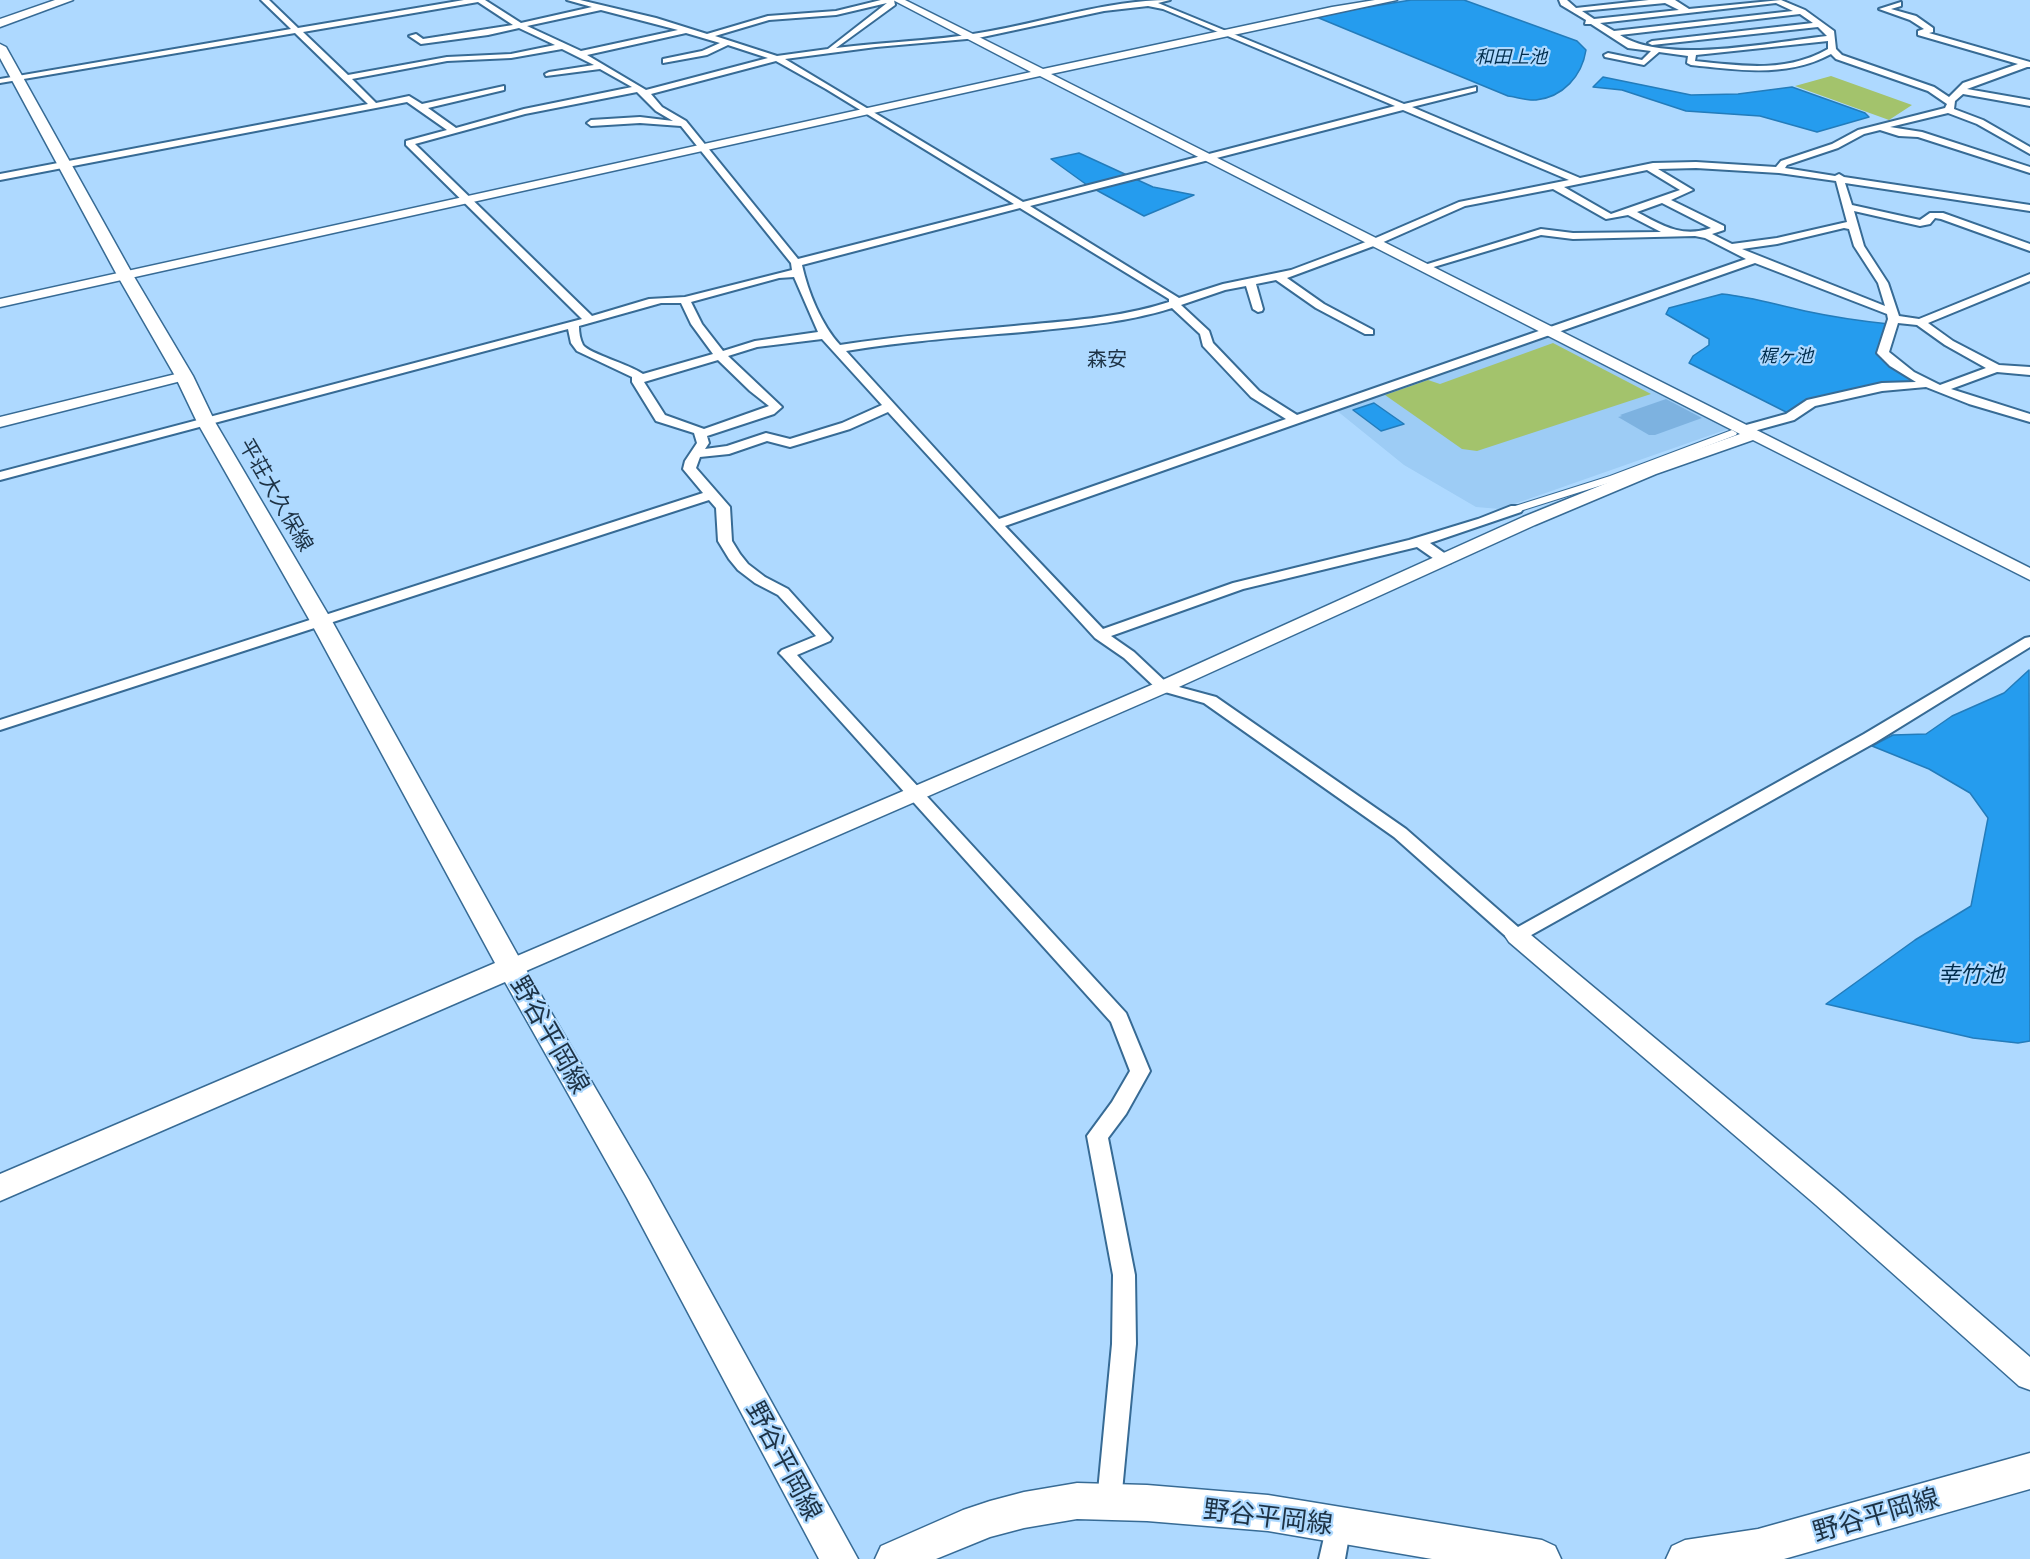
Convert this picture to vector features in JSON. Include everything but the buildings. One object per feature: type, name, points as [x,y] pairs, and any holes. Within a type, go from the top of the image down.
[{"type":"main road","points":[[0,23],[67,0]]},
{"type":"main road","name":"平荘大久保線","points":[[0,47],[8,80],[66,164],[125,275],[184,376],[206,422],[321,621],[511,968]]},
{"type":"main road","name":"野谷平岡線","points":[[0,1188],[511,968],[638,1189],[839,1559]]},
{"type":"main road","name":"野谷平岡線","points":[[1697,1559],[1758,1548],[2030,1472]]},
{"type":"main road","name":"野谷平岡線","points":[[894,1559],[963,1528],[990,1519],[1024,1510],[1077,1501],[1146,1503],[1268,1514],[1335,1542],[1542,1559]]},
{"type":"street","points":[[265,0],[374,105]]},
{"type":"street","points":[[8,80],[479,0],[520,26],[580,54],[630,82],[659,109],[683,123],[703,147],[796,268],[825,335],[1100,635],[1129,655],[1163,687],[1210,700],[1400,833],[1517,936],[1826,1197],[2030,1376]]},
{"type":"street","points":[[571,0],[653,20],[725,44],[777,58],[1174,298],[1174,304],[1205,333],[1207,344],[1255,394],[1297,420]]},
{"type":"street","points":[[705,37],[768,18],[836,13],[890,0]]},
{"type":"street","points":[[824,51],[837,45],[897,0],[1375,242],[1743,433],[2030,575]]},
{"type":"street","points":[[582,322],[467,199],[409,143],[524,112],[641,91],[777,58],[824,51],[978,36],[1140,1],[1166,0]]},
{"type":"street","points":[[0,303],[1226,32],[1392,0]]},
{"type":"street","points":[[1563,0],[1574,10],[1631,46],[1657,50],[1692,54],[1832,38]]},
{"type":"street","points":[[1574,10],[1668,0],[1801,65]]},
{"type":"street","points":[[1140,1],[1165,7],[1577,180]]},
{"type":"street","points":[[1575,23],[1776,1],[1803,12],[1821,24],[1831,33],[1832,50]]},
{"type":"street","points":[[413,36],[421,42],[488,33],[618,2]]},
{"type":"street","points":[[1898,4],[1883,9],[1913,18],[1930,30],[1921,33],[2028,64]]},
{"type":"street","points":[[1611,33],[1803,12]]},
{"type":"street","points":[[1631,46],[1821,24]]},
{"type":"street","points":[[580,54],[684,31]]},
{"type":"street","points":[[666,61],[704,53],[725,44]]},
{"type":"street","points":[[345,78],[447,59],[511,56],[563,46]]},
{"type":"street","points":[[1608,55],[1644,63],[1657,50]]},
{"type":"street","points":[[1722,50],[1759,68]]},
{"type":"street","points":[[1692,54],[1691,63],[1759,68],[1801,65],[1820,59],[1832,50]]},
{"type":"street","points":[[1832,50],[1848,61],[1931,89],[1950,105],[2030,151]]},
{"type":"street","points":[[667,52],[679,58]]},
{"type":"street","points":[[1779,170],[1784,163],[1835,146],[1861,132],[1950,105],[1966,85],[2028,64]]},
{"type":"street","points":[[549,74],[603,66]]},
{"type":"street","points":[[422,107],[501,88]]},
{"type":"street","points":[[0,476],[652,302],[669,298],[685,300],[1022,206],[1473,89]]},
{"type":"street","points":[[1961,91],[2030,103]]},
{"type":"street","points":[[0,177],[409,99],[456,132]]},
{"type":"street","points":[[591,123],[640,120],[683,123]]},
{"type":"street","points":[[1880,126],[1899,133],[1919,134],[2030,170]]},
{"type":"street","points":[[837,348],[898,339],[1071,324],[1136,314],[1223,287],[1294,273],[1375,242],[1462,204],[1647,166],[1696,165],[1779,170],[1839,177],[2030,208]]},
{"type":"street","points":[[1554,185],[1610,217],[1688,190],[1647,166]]},
{"type":"street","points":[[1839,177],[1851,226],[1859,246],[1883,283],[1893,316],[1883,352],[1893,364],[1929,383],[1999,411],[2030,418]]},
{"type":"street","points":[[1423,267],[1541,232],[1573,236],[1674,235],[1703,234],[1720,228],[1664,200]]},
{"type":"street","points":[[1848,207],[1920,223],[1926,222],[1933,215],[1943,216],[2030,248]]},
{"type":"street","points":[[1629,212],[1674,235]]},
{"type":"street","points":[[1731,247],[1777,241],[1834,227],[1851,226]]},
{"type":"street","points":[[1703,234],[1755,259],[1893,316],[1920,322],[1949,343],[1996,368],[2030,371]]},
{"type":"street","points":[[998,524],[1755,259]]},
{"type":"street","points":[[1278,276],[1320,306],[1369,332]]},
{"type":"street","points":[[1920,322],[2030,277]]},
{"type":"street","points":[[1250,281],[1258,309]]},
{"type":"street","points":[[685,300],[693,319],[722,355],[752,387],[776,406],[770,411],[700,434]]},
{"type":"street","points":[[582,322],[573,338],[584,353],[618,364],[638,376],[660,418],[699,432],[703,443],[695,454],[689,469],[723,507],[725,541],[734,556],[752,573],[783,592],[825,638],[787,653],[1119,1018],[1140,1071],[1119,1108],[1097,1136],[1124,1275],[1124,1344],[1109,1502]]},
{"type":"street","points":[[638,379],[755,344],[825,335]]},
{"type":"street","points":[[1942,388],[1996,368]]},
{"type":"street","points":[[0,422],[184,376]]},
{"type":"street","points":[[1100,635],[1237,587],[1418,541],[1496,518],[1515,509],[1614,478],[1790,417],[1812,403],[1882,387],[1929,383]]},
{"type":"street","points":[[695,454],[729,450],[766,437],[790,443],[846,426],[891,406]]},
{"type":"street","points":[[511,968],[1163,687],[1529,521],[1743,433]]},
{"type":"street","points":[[0,725],[713,494]]},
{"type":"street","points":[[1418,541],[1444,560]]},
{"type":"street","points":[[1517,936],[1870,738],[2030,641]]},
{"type":"shaded area","points":[[1547,336],[1728,429],[1500,509],[1476,507],[1404,465],[1336,410]]},
{"type":"green space","points":[[1831,76],[1912,105],[1889,120],[1795,86]]},
{"type":"green space","points":[[1553,343],[1651,394],[1477,451],[1462,449],[1385,395],[1428,380],[1440,384]]},
{"type":"water","name":"和田上池","points":[[1411,0],[1464,0],[1577,41],[1586,50],[1584,59],[1576,76],[1563,90],[1546,98],[1526,99],[1508,96],[1314,16]]},
{"type":"water","points":[[1603,77],[1691,95],[1738,94],[1792,87],[1865,113],[1869,117],[1817,132],[1760,116],[1686,111],[1622,90],[1593,87]]},
{"type":"water","points":[[1079,153],[1153,187],[1194,195],[1144,216],[1087,185],[1051,159]]},
{"type":"water","name":"梶ヶ池","points":[[1722,294],[1826,315],[1889,324],[1876,353],[1887,363],[1916,380],[1916,383],[1833,394],[1802,405],[1788,413],[1689,363],[1693,356],[1709,345],[1709,339],[1666,314],[1669,308]]},
{"type":"water","points":[[1374,403],[1404,424],[1381,431],[1353,410]]},
{"type":"water","name":"幸竹池","points":[[2029,670],[2030,1041],[2018,1043],[1973,1038],[1826,1004],[1915,940],[1971,906],[1988,818],[1970,793],[1929,769],[1872,746],[1893,735],[1926,734],[1952,716],[2004,693]]},
{"type":"district","name":"森安","points":[[1107,359]]}]
